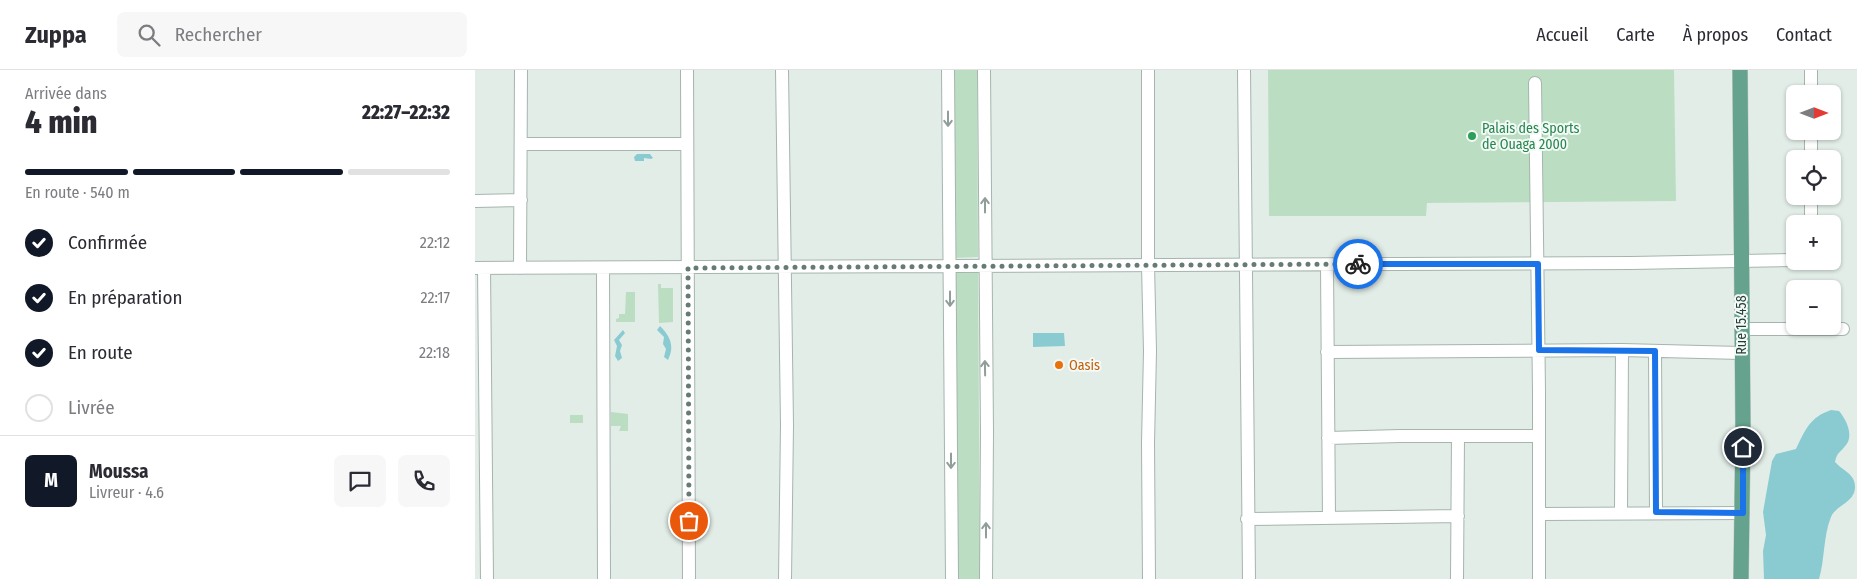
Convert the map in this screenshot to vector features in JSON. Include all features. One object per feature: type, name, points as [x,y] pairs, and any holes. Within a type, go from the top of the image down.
[{"type":"main road","name":"Rue 15.458","points":[[1740,70],[1743,513],[1741,579]]},
{"type":"street","points":[[520,268],[521,70]]},
{"type":"street","points":[[687,70],[689,579]]},
{"type":"street","points":[[783,70],[787,425],[785,579]]},
{"type":"street","points":[[948,70],[952,579]]},
{"type":"street","points":[[984,70],[986,579]]},
{"type":"street","points":[[1148,70],[1149,579]]},
{"type":"street","points":[[1244,70],[1249,579]]},
{"type":"street","points":[[1811,70],[1811,85]]},
{"type":"street","points":[[1535,84],[1539,350],[1539,579]]},
{"type":"street","points":[[521,144],[687,144]]},
{"type":"street","points":[[475,201],[521,200]]},
{"type":"street","points":[[487,579],[479,268],[1538,264],[1786,260]]},
{"type":"street","points":[[1327,265],[1329,518]]},
{"type":"street","points":[[603,269],[604,579]]},
{"type":"street","points":[[1741,330],[1843,329]]},
{"type":"street","points":[[1327,352],[1622,350],[1741,353]]},
{"type":"street","points":[[1621,512],[1622,350]]},
{"type":"street","points":[[1655,351],[1656,512]]},
{"type":"street","points":[[1457,579],[1458,436]]},
{"type":"street","points":[[1328,438],[1539,436]]},
{"type":"street","points":[[1539,514],[1621,512],[1743,513]]},
{"type":"street","points":[[1247,519],[1458,516]]},
{"type":"green space","points":[[952,70],[977,70],[978,257],[953,258]]},
{"type":"green space","name":"Palais des Sports de Ouaga 2000","points":[[1268,70],[1674,70],[1676,201],[1427,203],[1426,216],[1269,216]]},
{"type":"green space","points":[[951,271],[978,271],[980,579],[954,579]]},
{"type":"green space","points":[[658,284],[661,284],[661,288],[673,288],[673,322],[659,323]]},
{"type":"green space","points":[[626,292],[635,292],[635,322],[616,322],[619,314],[625,314]]},
{"type":"green space","points":[[611,412],[628,414],[628,431],[619,431],[621,426],[611,426]]},
{"type":"green space","points":[[570,415],[583,415],[583,423],[570,423]]},
{"type":"water","points":[[637,154],[650,154],[653,158],[635,161],[634,157]]},
{"type":"water","points":[[660,326],[671,346],[668,360],[664,357],[666,349],[663,344],[664,337],[657,330]]},
{"type":"water","points":[[623,330],[625,333],[619,340],[622,345],[620,351],[622,358],[618,361],[615,356],[617,346],[614,340]]},
{"type":"water","points":[[1033,333],[1064,333],[1065,346],[1033,347]]},
{"type":"water","points":[[1831,410],[1839,411],[1848,427],[1848,441],[1838,454],[1835,462],[1853,479],[1855,483],[1854,493],[1831,517],[1819,579],[1764,579],[1763,551],[1766,535],[1763,512],[1772,461],[1776,454],[1796,449],[1805,430],[1813,420]]},
{"type":"way so far","points":[[689,521],[688,268],[1358,264]]},
{"type":"place","name":"Palais des Sports de Ouaga 2000","points":[[1472,136]]},
{"type":"place","name":"Oasis","points":[[1059,365]]},
{"type":"route","points":[[1358,264],[1538,264],[1539,350],[1655,351],[1656,512],[1743,513],[1743,447]]}]
